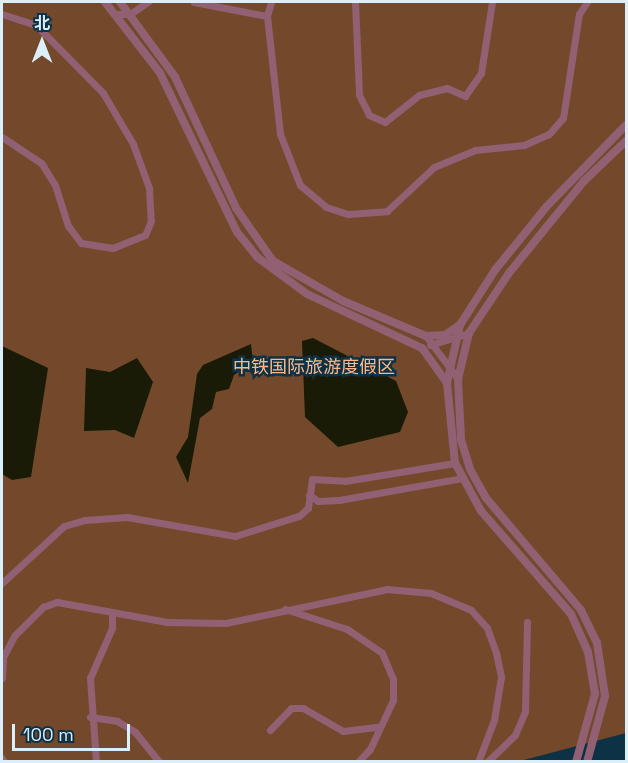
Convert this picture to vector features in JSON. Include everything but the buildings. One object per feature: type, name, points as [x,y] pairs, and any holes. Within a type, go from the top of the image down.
[{"type":"street","points":[[105,2],[118,14],[160,73],[237,232],[257,257],[307,294],[422,348],[447,383]]},
{"type":"street","points":[[118,14],[130,14],[148,2]]},
{"type":"street","points":[[194,2],[267,16]]},
{"type":"street","points":[[270,2],[267,16],[280,134],[300,185],[326,207],[348,214],[387,211],[434,167],[475,150],[524,145],[549,134],[563,118],[579,14],[587,2]]},
{"type":"street","points":[[355,2],[359,95],[369,114],[385,122],[401,115],[419,95],[447,88],[465,96],[481,73],[492,2]]},
{"type":"street","points":[[118,14],[126,3]]},
{"type":"street","points":[[126,3],[130,14],[175,77],[236,208],[273,261],[343,301],[426,336],[446,334],[460,325],[547,206],[627,125]]},
{"type":"street","points":[[2,14],[36,25],[103,93],[134,144],[149,188],[151,221],[145,235],[113,248],[81,243],[68,226],[55,185],[41,163],[2,137]]},
{"type":"street","points":[[587,762],[605,696],[597,643],[581,610],[486,498],[470,469],[461,439],[458,379],[469,333],[557,212],[627,141]]},
{"type":"street","points":[[460,325],[447,383],[455,463],[481,512],[571,614],[588,652],[595,694],[576,762]]},
{"type":"street","points":[[422,348],[469,333]]},
{"type":"street","points":[[426,336],[458,379]]},
{"type":"street","points":[[2,583],[64,526],[85,520],[127,517],[235,536],[299,516],[308,508],[312,479],[345,481],[455,463]]},
{"type":"street","points":[[309,495],[318,501],[339,500],[462,478]]},
{"type":"street","points":[[2,678],[2,658],[43,608],[57,602],[167,622],[226,623],[387,589],[431,592],[471,610],[487,628],[501,677],[494,720],[478,762]]},
{"type":"street","points":[[285,609],[293,616],[346,629],[382,653],[393,679],[393,700],[358,762]]},
{"type":"street","points":[[96,762],[90,717],[90,678],[112,628],[112,613]]},
{"type":"street","points":[[487,762],[514,735],[525,711],[526,622]]},
{"type":"street","points":[[270,730],[291,708],[303,708],[343,731],[378,727]]},
{"type":"street","points":[[90,717],[117,721],[135,732],[159,762]]},
{"type":"green space","name":"中铁国际旅游度假区","points":[[2,2],[626,2],[626,733],[520,761],[2,761]]},
{"type":"shaded area","points":[[313,338],[396,381],[408,412],[400,432],[338,447],[305,417],[302,341]]},
{"type":"shaded area","points":[[251,344],[253,362],[234,375],[229,389],[216,392],[212,409],[200,418],[188,483],[176,457],[188,437],[197,374],[203,365]]},
{"type":"shaded area","points":[[2,346],[48,368],[31,477],[12,480],[2,474]]},
{"type":"shaded area","points":[[137,358],[153,382],[134,438],[115,430],[84,431],[86,368],[110,372]]}]
